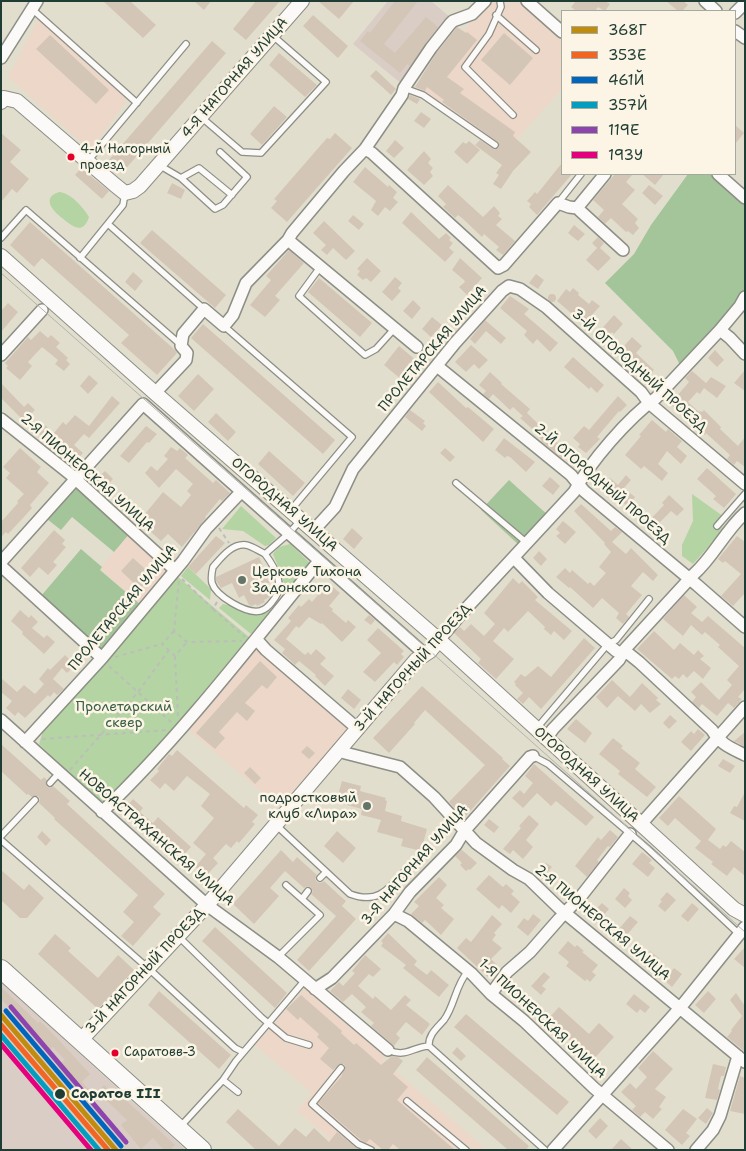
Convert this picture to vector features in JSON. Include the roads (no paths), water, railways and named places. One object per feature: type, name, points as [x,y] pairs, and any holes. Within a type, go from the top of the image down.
[{"type":"main road","points":[[1,969],[202,1150]]},
{"type":"street","name":"4-Я НАГОРНАЯ УЛИЦА","points":[[125,193],[133,192],[140,186],[302,1]]},
{"type":"street","points":[[155,393],[186,360],[187,353],[182,346],[183,334],[204,309],[224,326],[233,315],[246,283],[288,240],[344,171],[365,149],[431,48],[452,21],[472,14],[484,1]]},
{"type":"street","points":[[527,1],[561,31]]},
{"type":"street","points":[[705,1],[715,10]]},
{"type":"street","points":[[736,12],[745,2]]},
{"type":"street","points":[[1,58],[34,5]]},
{"type":"street","points":[[2,97],[17,101],[125,193]]},
{"type":"street","points":[[365,149],[372,153],[498,268],[504,265],[558,202],[577,208],[623,250]]},
{"type":"street","points":[[577,208],[604,175]]},
{"type":"street","points":[[719,175],[745,198]]},
{"type":"street","points":[[288,240],[417,347]]},
{"type":"street","name":"ОГОРОДНАЯ УЛИЦА","points":[[1,256],[439,640],[734,909],[745,915]]},
{"type":"street","name":"ПРОЛЕТАРСКАЯ УЛИЦА","points":[[313,531],[335,507],[352,469],[382,435],[418,387],[455,343],[496,297],[509,286]]},
{"type":"street","name":"3-Й ОГОРОДНЫЙ ПРОЕЗД","points":[[509,286],[520,289],[546,307],[641,392],[649,403],[745,484]]},
{"type":"street","name":"3-Й НАГОРНЫЙ ПРОЕЗД","points":[[80,1041],[207,906],[416,660],[424,656],[574,492],[578,483],[606,447],[656,398],[720,330],[745,297]]},
{"type":"street","points":[[1,355],[42,310]]},
{"type":"street","points":[[720,330],[745,354]]},
{"type":"street","name":"2-Й ОГОРОДНЫЙ ПРОЕЗД","points":[[437,366],[571,475],[584,491],[745,627]]},
{"type":"street","points":[[1,562],[143,404],[419,649],[424,656]]},
{"type":"street","name":"2-Я ПИОНЕРСКАЯ УЛИЦА","points":[[1,419],[76,480],[175,570]]},
{"type":"street","name":"ПРОЛЕТАРСКАЯ УЛИЦА","points":[[25,742],[106,659],[206,529],[241,492]]},
{"type":"street","points":[[546,739],[619,660],[622,653],[704,565],[734,522],[745,513]]},
{"type":"street","points":[[514,558],[548,593],[616,651],[629,654],[639,662],[712,730],[717,739],[724,745],[745,755]]},
{"type":"street","points":[[102,812],[164,750],[256,640],[319,560]]},
{"type":"street","points":[[1,566],[106,659]]},
{"type":"street","points":[[256,640],[358,729]]},
{"type":"street","points":[[641,824],[745,707]]},
{"type":"street","name":"НОВОАСТРАХАНСКАЯ УЛИЦА","points":[[1,720],[63,773],[102,812],[207,906],[278,957],[388,1050]]},
{"type":"street","name":"2-Я ПИОНЕРСКАЯ УЛИЦА","points":[[340,749],[345,753],[400,767],[434,797],[476,843],[513,870],[529,879],[559,908],[741,1059]]},
{"type":"street","name":"3-Я НАГОРНАЯ УЛИЦА","points":[[316,989],[332,978],[394,914],[410,892],[456,845],[465,830],[530,757],[533,756]]},
{"type":"street","points":[[491,994],[507,972],[530,952],[582,895],[630,834]]},
{"type":"street","name":"1-Я ПИОНЕРСКАЯ УЛИЦА","points":[[394,914],[408,921],[468,971],[491,994],[524,1021],[603,1094],[668,1150]]},
{"type":"street","points":[[558,1148],[603,1094],[680,1008],[742,931]]},
{"type":"street","points":[[696,1150],[713,1130],[720,1116],[741,1059]]},
{"type":"lane","points":[[500,1],[501,7],[489,34],[465,67],[513,115]]},
{"type":"lane","points":[[34,5],[137,103]]},
{"type":"lane","points":[[496,15],[536,50]]},
{"type":"lane","points":[[201,117],[242,152],[262,153],[326,82],[272,35]]},
{"type":"lane","points":[[88,162],[186,44]]},
{"type":"lane","points":[[404,88],[423,95],[495,145]]},
{"type":"lane","points":[[159,165],[171,174],[181,178],[215,209],[223,205],[247,177],[220,152]]},
{"type":"lane","points":[[181,178],[199,168],[232,195]]},
{"type":"lane","points":[[558,202],[580,175]]},
{"type":"lane","points":[[80,258],[123,205],[125,193]]},
{"type":"lane","points":[[1,238],[26,210],[182,346]]},
{"type":"lane","points":[[108,224],[204,309]]},
{"type":"lane","points":[[321,266],[299,296],[365,355],[376,349],[395,328]]},
{"type":"lane","points":[[224,326],[352,437],[295,515],[288,534],[265,554]]},
{"type":"lane","points":[[456,483],[527,543]]},
{"type":"lane","points":[[717,526],[745,494]]},
{"type":"lane","points":[[245,545],[265,554],[274,566],[279,582],[279,594],[269,606],[260,611],[249,611],[221,596],[212,582],[212,567],[233,548],[245,545]]},
{"type":"lane","points":[[535,729],[608,644],[616,640],[649,599]]},
{"type":"lane","points":[[533,756],[548,764],[742,931]]},
{"type":"lane","points":[[50,783],[63,773]]},
{"type":"lane","points":[[35,800],[1,838],[235,1048],[243,1052]]},
{"type":"lane","points":[[275,824],[350,894],[363,899],[378,896],[404,872]]},
{"type":"lane","points":[[320,878],[326,872]]},
{"type":"lane","points":[[278,957],[320,915],[286,885]]},
{"type":"lane","points":[[302,899],[308,891]]},
{"type":"lane","points":[[179,937],[286,1038],[309,1045]]},
{"type":"lane","points":[[468,971],[461,979],[444,1019],[428,1041],[429,1046],[545,1150]]},
{"type":"lane","points":[[179,1128],[224,1080],[243,1052],[305,980]]},
{"type":"lane","points":[[388,1050],[396,1054],[429,1046]]},
{"type":"lane","points":[[341,1068],[312,1104],[358,1144],[371,1150]]},
{"type":"lane","points":[[224,1080],[238,1092]]},
{"type":"lane","points":[[407,1101],[466,1150]]},
{"type":"tram line","points":[[1,273],[745,932]]},
{"type":"place","name":"4-й Нагорный проезд","points":[[71,157]]},
{"type":"place","name":"Церковь Тихона Задонского","points":[[242,580]]},
{"type":"place","name":"подростковый клуб «Лира»","points":[[367,806]]},
{"type":"place","name":"Саратовв-3","points":[[115,1053]]},
{"type":"place","name":"Саратов III","points":[[60,1094]]},
{"type":"park label","name":"Пролетарский сквер","points":[[124,716]]}]
